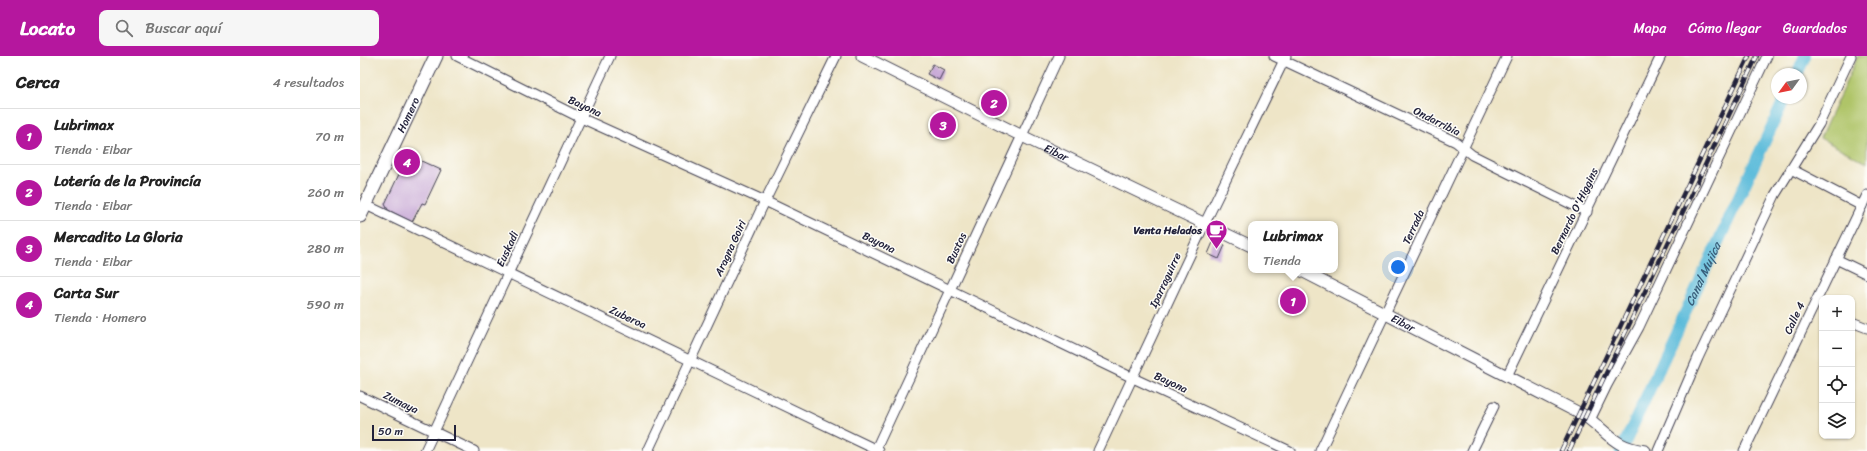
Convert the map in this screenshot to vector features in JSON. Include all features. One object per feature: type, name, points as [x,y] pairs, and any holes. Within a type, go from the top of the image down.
[{"type":"main road","name":"Homero","points":[[363,211],[436,56]]},
{"type":"street","name":"Bayona","points":[[457,56],[581,118],[765,201],[1133,378],[1290,451]]},
{"type":"street","name":"Euskadi","points":[[425,451],[610,56]]},
{"type":"street","name":"Aragna Goiri","points":[[648,451],[765,201],[836,56]]},
{"type":"street","name":"Eibar","points":[[862,56],[1022,136],[1248,244]]},
{"type":"street","name":"Bustos","points":[[877,450],[949,289],[1059,56]]},
{"type":"street","name":"Ondarribia","points":[[1274,56],[1285,58],[1456,142],[1472,155],[1587,212]]},
{"type":"street","name":"Terrada","points":[[1320,451],[1387,313],[1507,56]]},
{"type":"street","name":"Bernardo O'Higgins","points":[[1507,376],[1661,56]]},
{"type":"street","points":[[1590,420],[1639,326],[1768,56]]},
{"type":"street","points":[[1658,451],[1698,358],[1775,195],[1819,124],[1851,56]]},
{"type":"street","name":"Iparraguirre","points":[[1098,451],[1205,223],[1285,58]]},
{"type":"street","points":[[1791,169],[1862,206]]},
{"type":"street","name":"Calle 4","points":[[1744,451],[1818,307],[1836,259],[1867,195]]},
{"type":"street","name":"Zuberoa","points":[[363,211],[509,273],[877,450]]},
{"type":"street","points":[[1836,259],[1867,274]]},
{"type":"street","name":"Eibar","points":[[1306,273],[1387,313],[1596,423],[1613,440],[1623,447],[1632,450],[1645,451]]},
{"type":"street","points":[[1855,323],[1867,328]]},
{"type":"street","name":"Zumaya","points":[[360,396],[474,451]]},
{"type":"street","points":[[1472,451],[1494,406]]},
{"type":"green space","points":[[1858,56],[1867,56],[1867,163],[1820,138]]},
{"type":"building","points":[[933,64],[944,70],[939,80],[927,74]]},
{"type":"building","points":[[994,96],[999,99],[993,109],[989,106]]},
{"type":"building","points":[[942,110],[955,117],[944,139],[931,133]]},
{"type":"building","points":[[408,155],[441,170],[425,204],[422,203],[412,222],[388,210],[385,204]]},
{"type":"building","name":"Venta Helados","points":[[1214,240],[1225,245],[1219,259],[1208,254]]},
{"type":"building","points":[[1292,289],[1303,295],[1293,313],[1283,308]]},
{"type":"waterway","name":"Canal Mujica","points":[[1800,68],[1805,56]]},
{"type":"waterway","name":"Canal Mujica","points":[[1621,451],[1782,104]]},
{"type":"railway","points":[[1561,451],[1749,56]]},
{"type":"railway","points":[[1569,451],[1757,56]]},
{"type":"place","name":"Lotería de la Provincía","points":[[994,103]]},
{"type":"place","name":"Mercadito La Gloria","points":[[943,125]]},
{"type":"place","name":"Carta Sur","points":[[407,162]]},
{"type":"place","name":"Venta Helados","points":[[1217,250]]},
{"type":"place","name":"Lubrimax","points":[[1293,301]]}]
